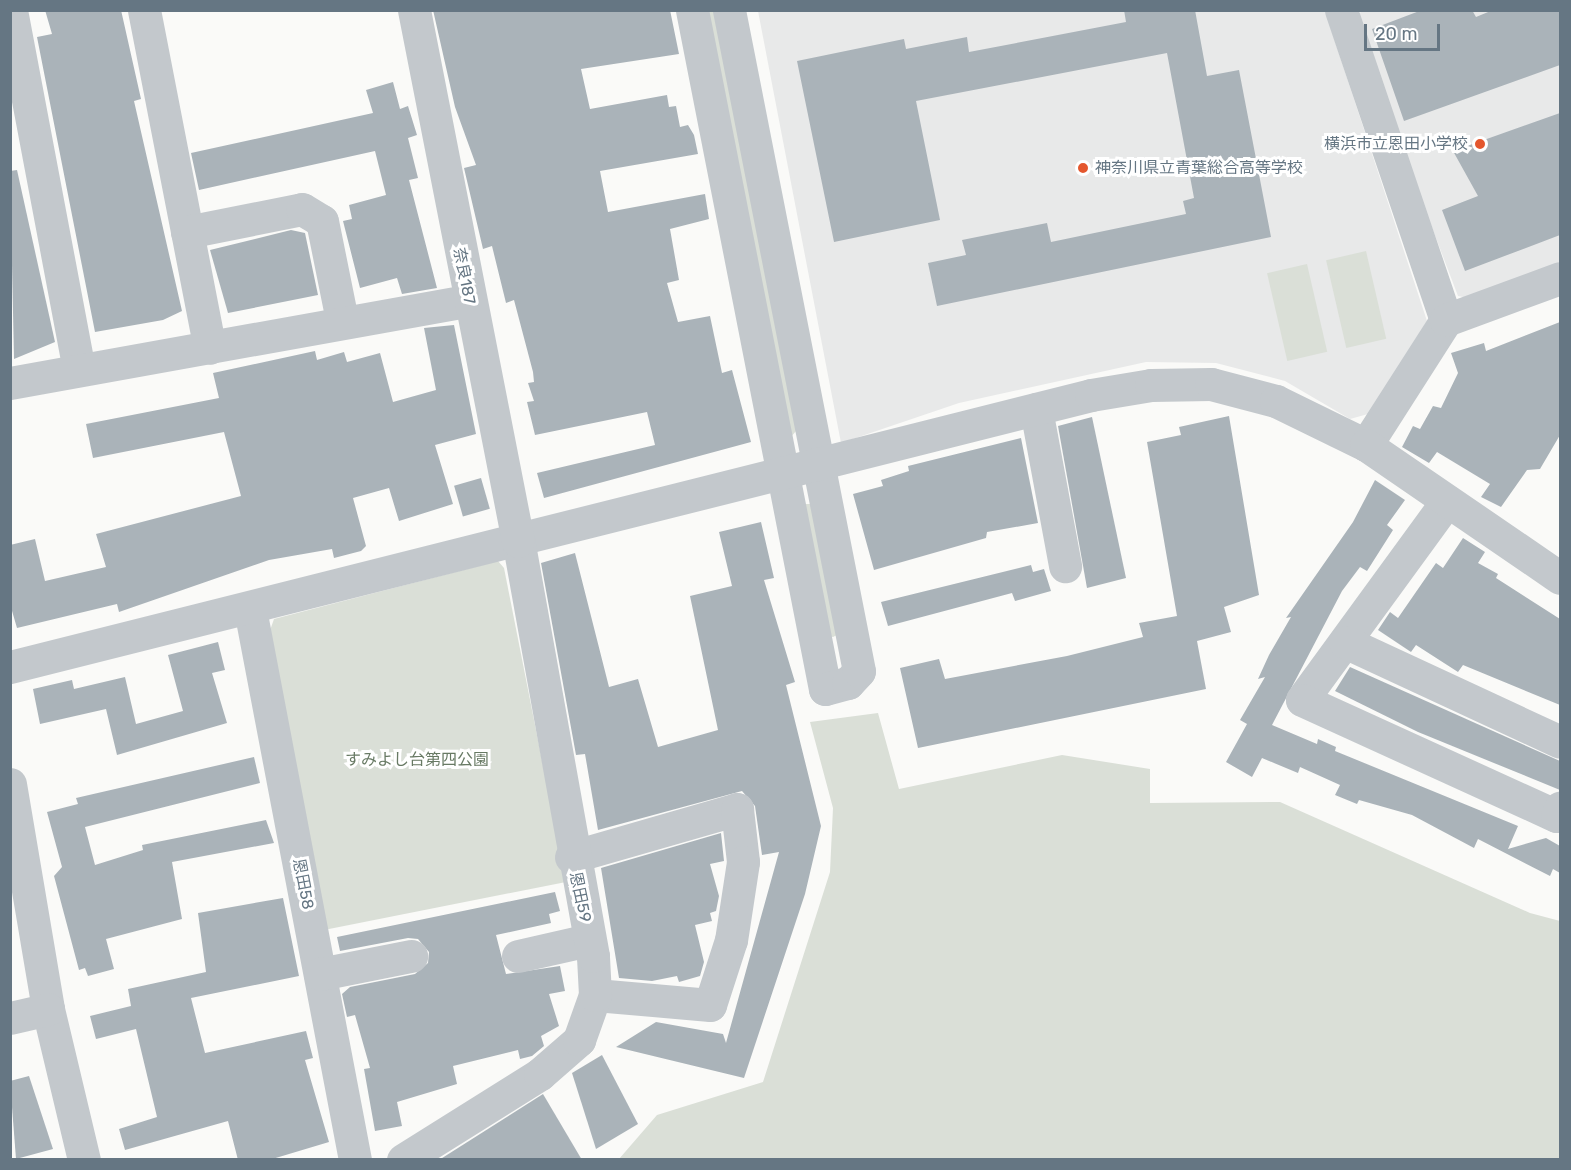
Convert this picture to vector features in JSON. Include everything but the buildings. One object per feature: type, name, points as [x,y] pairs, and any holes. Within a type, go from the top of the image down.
[{"type":"street","points":[[10,10],[79,370]]},
{"type":"street","points":[[144,10],[210,348]]},
{"type":"street","name":"奈良187","points":[[414,10],[468,301],[518,541]]},
{"type":"street","points":[[692,10],[781,474],[825,689],[848,683],[859,671],[729,10]]},
{"type":"street","points":[[1341,10],[1446,320]]},
{"type":"street","points":[[187,232],[302,209],[322,221],[342,320]]},
{"type":"street","points":[[1365,445],[1446,320],[1560,278]]},
{"type":"street","points":[[10,384],[210,348],[342,320],[468,301]]},
{"type":"street","points":[[10,667],[250,609],[1118,389],[1211,384],[1276,401],[1365,445],[1560,578]]},
{"type":"street","points":[[1036,410],[1055,554]]},
{"type":"street","points":[[1447,501],[1302,700],[1557,816],[1560,808]]},
{"type":"street","name":"恩田59","points":[[403,1160],[540,1074],[579,1040],[595,995],[589,940],[571,857],[518,541]]},
{"type":"street","name":"恩田58","points":[[250,609],[356,1160]]},
{"type":"street","points":[[1345,642],[1560,742]]},
{"type":"street","points":[[10,784],[48,1009],[84,1160]]},
{"type":"street","points":[[571,857],[737,809],[742,862],[731,940],[710,1005],[595,995]]},
{"type":"street","points":[[518,956],[589,940]]},
{"type":"street","points":[[320,974],[411,956]]},
{"type":"street","points":[[10,1018],[48,1009]]},
{"type":"shaded area","name":"神奈川県立青葉総合高等学校","points":[[758,11],[1325,11],[1427,321],[1368,414],[1350,419],[1285,381],[1216,363],[1146,362],[959,403],[841,443]]},
{"type":"shaded area","name":"横浜市立恩田小学校","points":[[1361,11],[1560,11],[1560,263],[1468,298],[1458,296],[1355,25]]},
{"type":"green space","points":[[703,11],[723,11],[797,430],[789,439]]},
{"type":"green space","points":[[1366,251],[1386,339],[1346,348],[1326,260]]},
{"type":"green space","points":[[1307,264],[1327,352],[1287,361],[1267,273]]},
{"type":"green space","points":[[806,504],[812,504],[839,634],[833,637],[828,636],[801,510]]},
{"type":"green space","name":"すみよし台第四公園","points":[[498,561],[504,568],[566,882],[324,930],[267,639],[274,619]]},
{"type":"green space","points":[[878,713],[899,789],[1062,755],[1150,769],[1150,803],[1280,802],[1530,913],[1560,921],[1560,1159],[619,1159],[657,1115],[763,1082],[830,872],[833,808],[810,722]]},
{"type":"place","name":"横浜市立恩田小学校","points":[[1480,144]]},
{"type":"place","name":"神奈川県立青葉総合高等学校","points":[[1083,168]]}]
